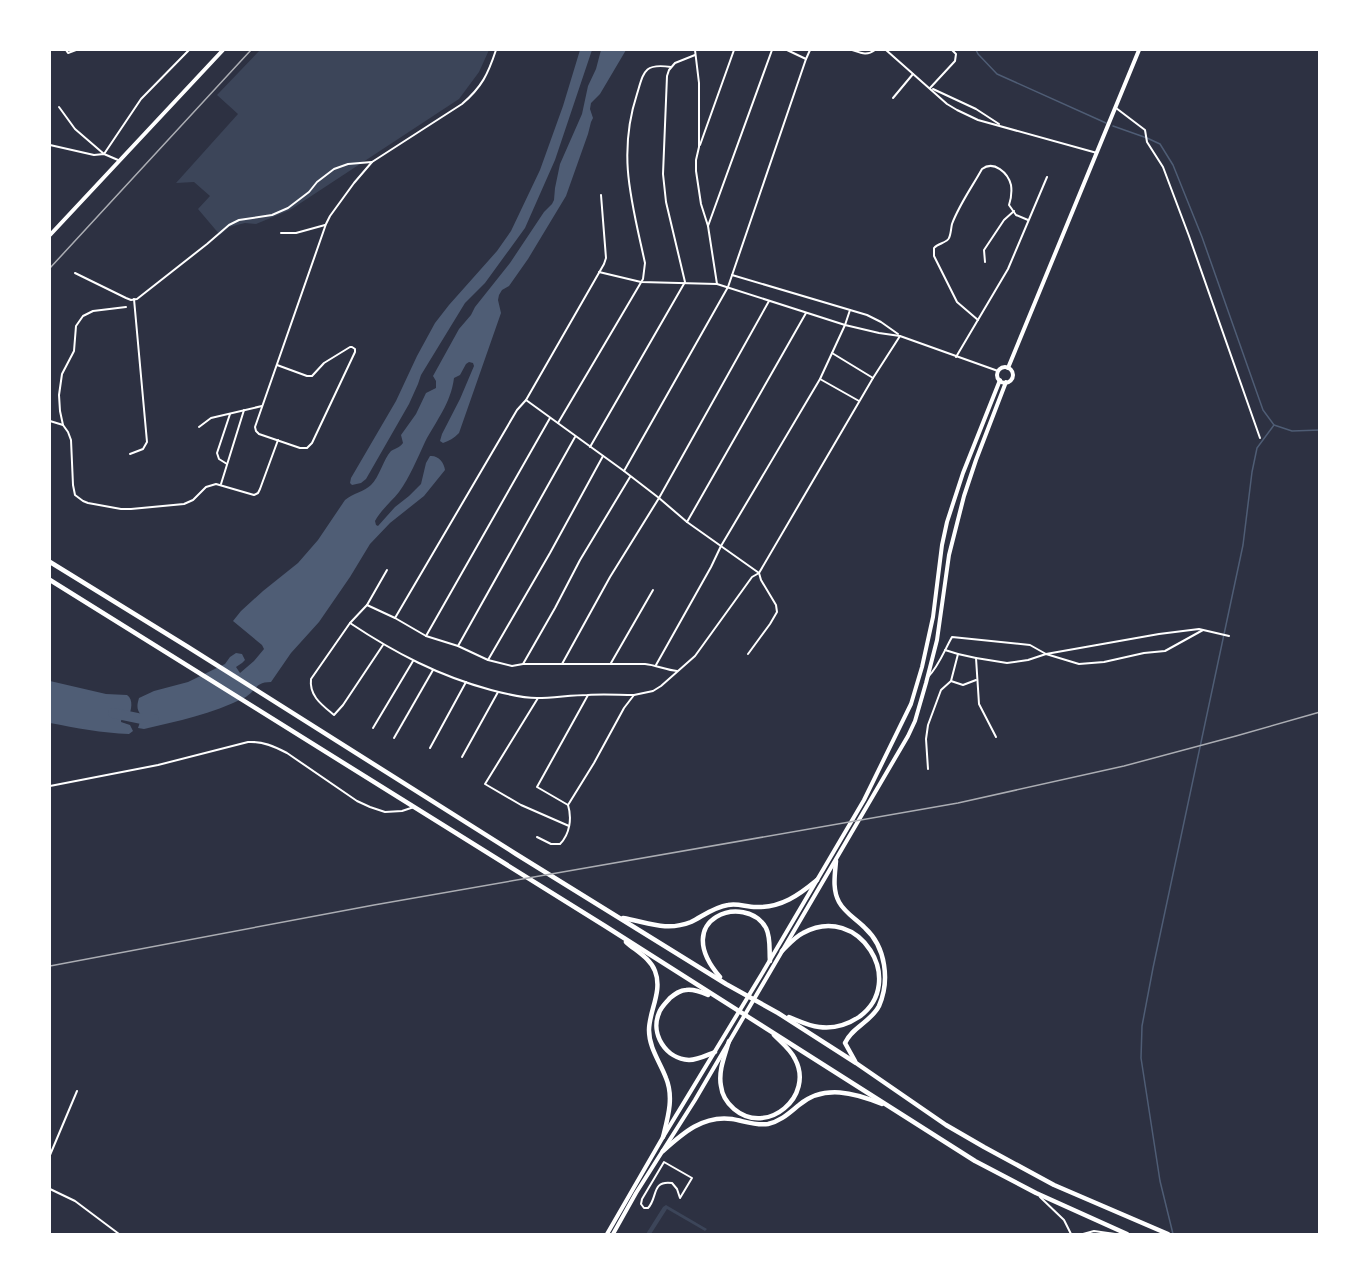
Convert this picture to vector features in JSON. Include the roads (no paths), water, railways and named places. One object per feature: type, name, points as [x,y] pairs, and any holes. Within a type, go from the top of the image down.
[{"type":"highway","points":[[50,562],[516,854],[726,984],[778,1013],[984,1148],[1054,1185],[1168,1234]]},
{"type":"highway","points":[[50,580],[768,1028],[975,1161],[1036,1193],[1126,1234]]},
{"type":"highway","points":[[836,861],[834,884],[838,900],[847,913],[868,930],[882,954],[885,967],[885,982],[879,1006],[873,1015],[850,1033],[845,1043],[856,1063]]},
{"type":"highway","points":[[620,918],[659,927],[671,927],[690,922],[707,912],[729,905],[755,907],[784,902],[797,896],[817,880]]},
{"type":"highway","points":[[726,984],[707,959],[702,943],[702,933],[719,915],[741,912],[758,918],[769,936],[770,961]]},
{"type":"highway","points":[[605,926],[646,958],[657,977],[657,991],[649,1032],[651,1044],[669,1090],[669,1113],[663,1137]]},
{"type":"highway","points":[[778,1013],[812,1026],[830,1028],[841,1026],[855,1020],[868,1010],[878,988],[878,967],[870,947],[849,930],[830,926],[813,929],[795,938],[782,951]]},
{"type":"highway","points":[[715,1052],[691,1060],[673,1055],[661,1044],[657,1022],[663,1006],[680,991],[695,990],[720,1000]]},
{"type":"highway","points":[[729,1041],[720,1074],[724,1095],[732,1107],[743,1115],[757,1119],[768,1118],[790,1103],[798,1090],[800,1079],[798,1064],[793,1055],[768,1028]]},
{"type":"highway","points":[[663,1151],[692,1127],[711,1119],[719,1118],[758,1125],[770,1124],[784,1118],[806,1100],[826,1093],[854,1094],[893,1108]]},
{"type":"main road","points":[[50,235],[223,50]]},
{"type":"main road","points":[[1008,368],[1139,50]]},
{"type":"main road","points":[[613,1234],[729,1041],[770,961],[864,800],[903,721],[915,693],[933,617],[947,522],[963,473],[999,380],[998,371],[1003,367],[1008,368]]},
{"type":"main road","points":[[607,1234],[728,1029],[782,951],[909,736],[937,640],[949,555],[962,505],[976,460],[1006,382],[1011,379],[1011,371],[1008,368]]},
{"type":"main road","points":[[999,380],[1006,382]]},
{"type":"street","points":[[66,50],[68,53],[76,50]]},
{"type":"street","points":[[50,144],[94,156],[104,154],[141,99],[189,50]]},
{"type":"street","points":[[277,365],[312,376],[324,363],[350,347],[355,349],[310,445],[303,448],[259,434],[255,427],[326,224],[346,194],[372,162],[467,100],[481,85],[488,73],[496,50]]},
{"type":"street","points":[[694,50],[699,83],[699,147]]},
{"type":"street","points":[[717,284],[708,226],[701,204],[696,160],[734,50]]},
{"type":"street","points":[[708,226],[772,50]]},
{"type":"street","points":[[787,50],[806,59]]},
{"type":"street","points":[[624,471],[728,287],[810,50]]},
{"type":"street","points":[[852,50],[866,54],[875,50]]},
{"type":"street","points":[[886,50],[957,110],[978,120],[1097,153]]},
{"type":"street","points":[[930,88],[955,61],[956,54],[952,50]]},
{"type":"street","points":[[590,447],[685,282],[666,202],[663,174],[667,76],[670,67],[675,63],[695,55]]},
{"type":"street","points":[[558,423],[644,274],[645,263],[628,182],[627,133],[630,113],[643,74],[652,66],[670,67]]},
{"type":"street","points":[[893,98],[913,74]]},
{"type":"street","points":[[930,88],[976,109],[1000,125]]},
{"type":"street","points":[[59,107],[75,129],[104,154],[118,160]]},
{"type":"street","points":[[1115,107],[1145,130],[1148,142],[1163,167],[1260,438]]},
{"type":"street","points":[[75,273],[129,299],[134,299],[142,296],[229,225],[239,220],[272,215],[288,208],[334,169],[348,164],[372,162]]},
{"type":"street","points":[[978,320],[955,298],[934,255],[934,248],[949,238],[957,214],[982,169],[986,166],[992,165],[1000,168],[1009,179],[1011,190],[1009,205],[1018,216],[1028,220]]},
{"type":"street","points":[[956,357],[1008,269],[1047,177]]},
{"type":"street","points":[[395,618],[517,410],[526,400],[604,264],[606,258],[601,195]]},
{"type":"street","points":[[985,262],[984,250],[1004,220],[1014,211]]},
{"type":"street","points":[[281,233],[296,233],[326,224]]},
{"type":"street","points":[[599,272],[641,282],[717,284],[845,324],[900,336],[998,371]]},
{"type":"street","points":[[732,276],[867,315],[900,336]]},
{"type":"street","points":[[130,454],[143,449],[147,442],[134,299]]},
{"type":"street","points":[[562,664],[610,577],[659,498],[769,301]]},
{"type":"street","points":[[126,307],[93,311],[82,316],[76,326],[74,351],[63,370],[59,395],[63,425],[71,440],[75,495],[83,501],[126,509],[184,504],[193,500],[212,484],[220,484],[251,495],[258,493],[278,440]]},
{"type":"street","points":[[656,665],[711,567],[720,546],[819,379],[850,310]]},
{"type":"street","points":[[687,522],[807,313]]},
{"type":"street","points":[[350,623],[413,661],[498,692],[538,698],[634,695],[652,691],[661,686],[695,656],[752,577],[759,573],[900,336]]},
{"type":"street","points":[[832,353],[873,378]]},
{"type":"street","points":[[819,379],[860,402]]},
{"type":"street","points":[[526,400],[624,471],[687,522],[759,573],[776,605],[777,612],[748,654]]},
{"type":"street","points":[[199,427],[211,418],[262,406]]},
{"type":"street","points":[[220,484],[244,410]]},
{"type":"street","points":[[227,464],[219,459],[217,453],[230,413]]},
{"type":"street","points":[[426,636],[550,418]]},
{"type":"street","points":[[50,421],[63,425]]},
{"type":"street","points":[[458,646],[575,437]]},
{"type":"street","points":[[488,660],[603,456]]},
{"type":"street","points":[[523,664],[580,560],[630,477]]},
{"type":"street","points":[[383,645],[344,705],[334,715],[317,701],[310,685],[311,679],[350,623],[367,605],[387,570]]},
{"type":"street","points":[[610,664],[653,590]]},
{"type":"street","points":[[367,605],[426,636],[458,646],[488,660],[513,666],[523,664],[656,665],[677,671]]},
{"type":"street","points":[[945,650],[1007,663],[1046,654],[1199,629],[1229,636]]},
{"type":"street","points":[[928,677],[937,668],[952,638],[1030,645],[1046,654],[1079,664],[1104,662],[1144,652],[1165,651],[1204,630]]},
{"type":"street","points":[[928,769],[928,725],[941,690],[951,681],[958,654]]},
{"type":"street","points":[[976,658],[979,704],[996,737]]},
{"type":"street","points":[[374,728],[413,661]]},
{"type":"street","points":[[394,738],[433,670]]},
{"type":"street","points":[[951,681],[963,685],[977,679]]},
{"type":"street","points":[[430,748],[466,682]]},
{"type":"street","points":[[462,757],[498,692]]},
{"type":"street","points":[[537,837],[551,844],[560,844],[564,840],[571,813],[568,805],[537,787],[588,695]]},
{"type":"street","points":[[568,805],[624,708],[634,695]]},
{"type":"street","points":[[538,698],[485,784],[521,805],[569,826]]},
{"type":"street","points":[[50,786],[158,765],[248,742],[258,742],[269,744],[287,753],[357,801],[370,807],[385,812],[402,811],[414,807]]},
{"type":"street","points":[[50,1155],[77,1091]]},
{"type":"street","points":[[664,1162],[692,1178],[680,1198],[676,1187],[666,1182],[660,1184],[649,1207],[644,1208],[640,1202],[664,1162]]},
{"type":"street","points":[[50,1189],[75,1201],[119,1234]]},
{"type":"street","points":[[1036,1193],[1064,1220],[1071,1234]]},
{"type":"street","points":[[1083,1234],[1094,1231],[1115,1234]]},
{"type":"waterway","points":[[976,50],[997,74],[1106,123]]},
{"type":"waterway","points":[[1113,126],[1160,144],[1173,165],[1202,237],[1263,410],[1274,425],[1292,431],[1320,430]]},
{"type":"waterway","points":[[1173,1234],[1160,1181],[1141,1058],[1142,1026],[1243,545],[1257,448],[1274,425]]},
{"type":"waterway","points":[[113,713],[154,719]]},
{"type":"railway","points":[[50,268],[251,50]]},
{"type":"railway","points":[[50,966],[374,905],[958,803],[1124,766],[1320,712]]}]
